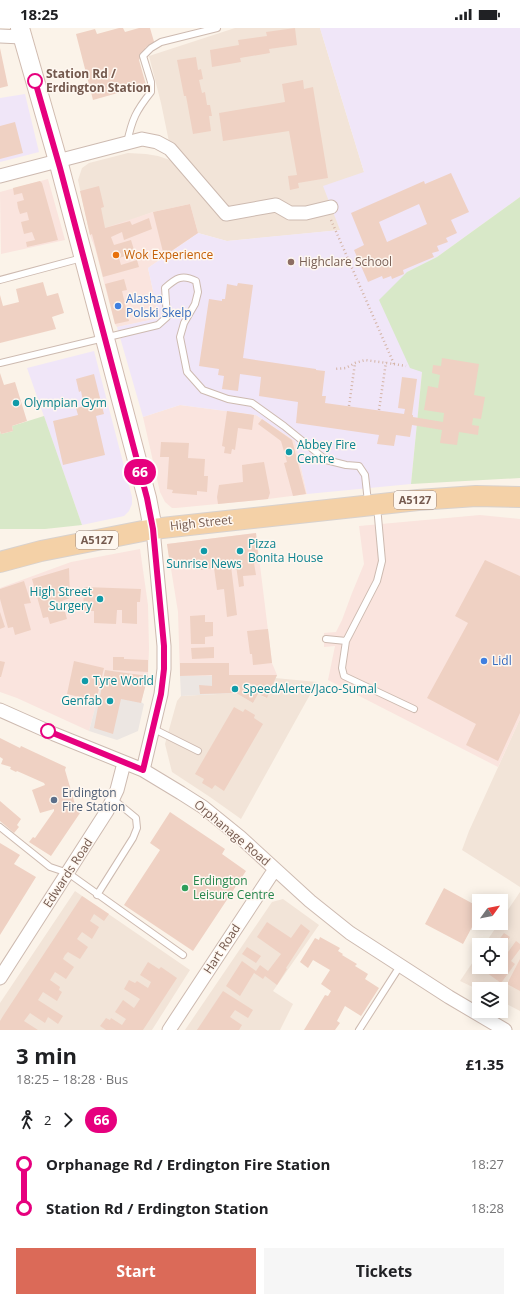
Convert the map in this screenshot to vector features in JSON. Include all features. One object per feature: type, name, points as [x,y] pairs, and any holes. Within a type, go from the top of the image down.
[{"type":"main road","points":[[21,32],[58,162],[147,498],[153,529]]},
{"type":"main road","name":"A5127","points":[[372,505],[476,496],[520,497]]},
{"type":"main road","name":"High Street","points":[[41,551],[153,529],[372,505]]},
{"type":"main road","name":"A5127","points":[[0,550],[41,551]]},
{"type":"main road","name":"A5127","points":[[0,562],[41,551]]},
{"type":"street","points":[[0,36],[21,32]]},
{"type":"street","points":[[0,176],[142,139],[157,142],[170,149],[226,214],[276,205],[290,213],[306,213],[329,208]]},
{"type":"street","points":[[143,770],[154,729],[164,669],[164,646],[153,529]]},
{"type":"street","name":"Orphanage Road","points":[[0,710],[54,734],[143,770],[203,807],[240,837],[310,901],[350,933],[449,997],[505,1030]]},
{"type":"street","name":"Edwards Road","points":[[0,978],[107,811],[113,799],[124,763]]},
{"type":"street","name":"Hart Road","points":[[169,1030],[275,869]]},
{"type":"lane","points":[[127,143],[130,126],[137,110],[151,92],[151,82],[143,56],[151,48],[162,42],[217,28]]},
{"type":"lane","points":[[0,280],[83,258]]},
{"type":"lane","points":[[0,363],[158,325],[167,317],[165,288],[175,279],[187,277],[196,281],[198,292],[194,304],[184,323],[180,338],[187,372],[203,390],[228,400],[252,403],[284,426],[326,460],[346,465],[359,466],[365,475],[382,561],[377,581],[346,641],[342,668],[344,676],[414,709]]},
{"type":"lane","name":"High Street","points":[[0,567],[41,551]]},
{"type":"lane","points":[[326,639],[346,641]]},
{"type":"lane","points":[[154,729],[198,751]]},
{"type":"lane","points":[[97,895],[133,838],[137,828],[136,818],[113,799]]},
{"type":"lane","points":[[0,827],[50,867],[68,873],[183,955]]},
{"type":"lane","points":[[359,1030],[400,966]]},
{"type":"path","points":[[329,208],[394,364]]},
{"type":"path","points":[[334,369],[346,368],[365,360],[406,366]]},
{"type":"path","points":[[379,410],[386,362]]},
{"type":"path","points":[[349,406],[355,363]]},
{"type":"shaded area","points":[[235,28],[320,28],[364,172],[341,230],[227,241],[198,233],[190,204],[153,212],[90,235],[78,180],[82,168],[89,163],[128,153],[158,156],[173,161],[161,103],[149,56]]},
{"type":"shaded area","name":"Highclare School","points":[[320,28],[520,28],[520,197],[437,257],[407,272],[422,372],[411,484],[307,494],[295,441],[256,415],[180,405],[143,417],[117,327],[159,318],[148,268],[198,233],[227,241],[340,230],[323,186],[364,172]]},
{"type":"shaded area","points":[[25,94],[39,152],[0,162],[0,98]]},
{"type":"shaded area","points":[[48,179],[65,240],[1,254],[0,192]]},
{"type":"shaded area","points":[[190,204],[198,233],[148,268],[159,318],[117,327],[90,235],[105,228],[153,212]]},
{"type":"shaded area","points":[[94,351],[132,497],[132,504],[129,511],[124,516],[82,525],[27,368]]},
{"type":"shaded area","points":[[180,405],[256,415],[295,441],[307,494],[172,508],[165,502],[160,492],[143,417]]},
{"type":"shaded area","points":[[480,515],[520,519],[520,719],[498,767],[328,680],[335,646],[324,647],[324,633],[336,632],[364,564],[359,526]]},
{"type":"shaded area","points":[[256,533],[272,663],[277,675],[180,676],[178,612],[167,544]]},
{"type":"shaded area","points":[[140,549],[148,605],[148,676],[105,670],[89,731],[17,698],[0,692],[0,588],[71,562]]},
{"type":"shaded area","name":"Genfab","points":[[105,670],[148,676],[141,702],[144,704],[138,731],[117,740],[89,731]]},
{"type":"shaded area","name":"SpeedAlerte/Jaco-Sumal","points":[[277,675],[267,698],[258,694],[253,703],[236,693],[181,696],[180,676]]},
{"type":"shaded area","points":[[275,678],[317,682],[241,819],[172,772],[165,744],[177,701],[181,696],[236,693],[253,703],[258,694],[266,698]]},
{"type":"shaded area","points":[[520,719],[520,887],[462,850],[469,831]]},
{"type":"shaded area","points":[[75,891],[190,970],[152,1030],[0,1030],[0,1003]]},
{"type":"shaded area","points":[[520,892],[520,1011],[508,1005],[508,982],[472,982],[472,987],[460,981],[472,963],[472,974],[508,974],[508,938],[489,938],[494,930],[508,930],[508,910]]},
{"type":"shaded area","points":[[283,899],[319,925],[273,991],[293,1004],[280,1030],[185,1030],[272,902]]},
{"type":"green space","points":[[520,197],[520,478],[411,484],[422,372],[410,368],[379,300],[407,272],[437,257]]},
{"type":"green space","points":[[44,416],[82,525],[45,529],[0,529],[0,431],[1,434],[13,431],[12,426]]},
{"type":"building","points":[[123,28],[125,32],[139,28],[150,28],[155,45],[146,47],[139,60],[146,85],[93,100],[76,34],[95,29],[97,34]]},
{"type":"building","points":[[295,28],[297,45],[269,49],[270,53],[240,58],[241,62],[212,67],[210,50],[239,45],[238,40],[267,36],[266,32]]},
{"type":"building","points":[[0,48],[8,86],[0,88]]},
{"type":"building","points":[[196,57],[198,70],[201,69],[203,79],[199,80],[202,93],[205,92],[207,105],[210,105],[212,116],[209,116],[211,131],[193,134],[177,60]]},
{"type":"building","points":[[303,80],[304,89],[313,87],[328,178],[298,183],[299,188],[290,190],[288,176],[297,175],[289,131],[223,141],[219,113],[285,102],[282,84]]},
{"type":"building","points":[[15,122],[23,153],[0,159],[0,126]]},
{"type":"building","points":[[451,173],[469,212],[451,220],[457,233],[446,238],[448,242],[437,246],[439,251],[432,253],[434,257],[403,270],[404,274],[392,279],[391,276],[383,279],[382,276],[368,282],[354,250],[364,245],[351,213],[424,181],[425,184]],"holes":[[[419,204],[427,224],[387,242],[379,222]]]},
{"type":"building","points":[[40,181],[42,183],[58,240],[27,247],[26,242],[35,240],[32,232],[24,234],[21,222],[29,220],[27,212],[20,214],[18,208],[17,202],[24,200],[22,193],[14,195],[13,188]]},
{"type":"building","points":[[99,186],[104,207],[101,208],[105,228],[130,221],[132,225],[149,218],[152,229],[124,240],[122,232],[111,237],[114,245],[131,240],[135,253],[119,258],[121,265],[137,260],[139,267],[103,277],[92,234],[90,235],[80,191]]},
{"type":"building","points":[[190,204],[198,233],[164,256],[153,212]]},
{"type":"building","name":"Alasha Polski Skelp","points":[[124,279],[127,290],[122,291],[129,321],[115,324],[105,284]]},
{"type":"building","points":[[43,282],[47,296],[58,293],[64,313],[52,317],[56,329],[0,343],[0,295],[3,306],[19,302],[16,289]]},
{"type":"building","points":[[238,283],[253,285],[243,358],[325,371],[322,396],[326,396],[325,403],[404,414],[405,409],[398,408],[402,377],[417,379],[412,415],[413,417],[443,422],[444,413],[424,410],[428,386],[438,388],[440,375],[432,373],[433,365],[441,366],[442,358],[479,364],[474,395],[485,397],[481,419],[473,418],[472,425],[479,426],[478,435],[459,432],[457,445],[440,443],[442,430],[412,425],[410,437],[396,435],[394,446],[377,444],[379,435],[296,423],[298,402],[259,396],[261,377],[240,374],[238,391],[222,389],[224,376],[218,375],[219,369],[199,366],[209,299],[222,301],[222,299],[225,299],[227,284],[237,286]]},
{"type":"building","points":[[0,373],[4,385],[15,382],[27,421],[12,426],[13,431],[1,434],[0,431]]},
{"type":"building","points":[[94,374],[104,414],[96,416],[105,455],[63,465],[53,421],[78,415],[76,408],[84,406],[81,391],[79,392],[76,379]]},
{"type":"building","points":[[227,411],[254,415],[252,430],[238,428],[235,450],[232,449],[231,454],[224,453],[225,447],[222,446]]},
{"type":"building","name":"Abbey Fire Centre","points":[[262,419],[292,440],[306,494],[293,496],[284,463],[287,462],[281,441],[258,424]]},
{"type":"building","points":[[161,442],[189,443],[188,458],[205,459],[204,476],[208,476],[207,492],[197,491],[197,495],[172,493],[173,490],[167,489],[169,457],[160,457]]},
{"type":"building","points":[[264,462],[270,493],[268,499],[218,504],[217,497],[219,485],[243,482],[242,465]]},
{"type":"building","points":[[256,533],[259,563],[254,563],[256,575],[243,576],[244,586],[239,587],[236,565],[231,566],[237,615],[227,617],[224,589],[217,590],[214,568],[201,570],[200,561],[170,565],[167,544]]},
{"type":"building","name":"Lidl","points":[[485,560],[520,576],[520,713],[498,761],[466,745],[476,724],[427,698],[468,623],[455,616]]},
{"type":"building","points":[[69,568],[70,598],[62,601],[67,619],[50,624],[48,617],[43,618],[32,579]]},
{"type":"building","points":[[24,581],[31,603],[24,604],[31,630],[15,635],[13,627],[8,628],[0,599],[0,589]]},
{"type":"building","name":"High Street Surgery","points":[[84,587],[141,589],[140,602],[137,602],[137,624],[122,623],[122,610],[117,610],[116,624],[94,623],[94,611],[83,611]]},
{"type":"building","points":[[0,612],[5,627],[0,629]]},
{"type":"building","points":[[205,615],[205,622],[213,622],[213,636],[205,637],[205,644],[191,644],[190,616]]},
{"type":"building","points":[[268,629],[272,663],[253,665],[247,631]]},
{"type":"building","points":[[214,647],[214,658],[192,659],[191,648]]},
{"type":"building","points":[[113,657],[148,660],[148,672],[113,670]]},
{"type":"building","points":[[0,661],[5,662],[1,677],[0,677]]},
{"type":"building","name":"Tyre World","points":[[74,661],[104,668],[96,701],[67,694]]},
{"type":"building","name":"SpeedAlerte/Jaco-Sumal","points":[[180,663],[229,663],[229,675],[277,675],[267,698],[258,694],[253,703],[236,693],[200,694],[199,685],[212,686],[212,675],[180,676]]},
{"type":"building","name":"Genfab","points":[[105,670],[148,676],[141,703],[121,699],[113,734],[94,728]]},
{"type":"building","points":[[234,707],[243,712],[245,709],[255,715],[254,718],[263,724],[224,791],[215,785],[212,789],[202,783],[204,779],[195,774]]},
{"type":"building","name":"Erdington Fire Station","points":[[0,738],[66,767],[65,770],[77,811],[80,813],[51,856],[29,842],[33,837],[35,838],[54,811],[54,809],[40,813],[32,790],[45,785],[44,783],[10,769],[11,767],[1,764],[3,759],[0,757]]},
{"type":"building","points":[[0,801],[21,819],[17,825],[19,827],[14,833],[0,821]]},
{"type":"building","name":"Erdington Leisure Centre","points":[[170,812],[225,849],[222,854],[246,871],[193,951],[124,905],[160,850],[150,843]]},
{"type":"building","points":[[0,843],[20,855],[14,864],[36,877],[0,935]]},
{"type":"building","points":[[444,888],[472,903],[472,927],[463,944],[425,924]]},
{"type":"building","points":[[82,896],[109,914],[104,921],[94,914],[90,921],[99,927],[92,939],[82,932],[77,939],[88,947],[80,959],[68,952],[65,955],[63,959],[74,967],[66,979],[55,972],[50,980],[60,987],[59,990],[62,992],[57,1001],[43,992],[38,1000],[63,1016],[58,1024],[48,1017],[45,1023],[30,1013],[24,1021],[38,1030],[0,1030],[0,1021],[3,1016]]},
{"type":"building","points":[[267,922],[291,938],[301,924],[310,931],[277,985],[265,976],[263,979],[254,973],[240,996],[226,986],[242,961],[256,971],[260,965],[268,971],[281,954],[257,937]]},
{"type":"building","points":[[504,933],[510,937],[508,940],[508,938],[500,938]]},
{"type":"building","points":[[320,937],[340,948],[338,951],[343,954],[342,955],[357,964],[355,966],[368,974],[365,979],[379,988],[361,1016],[345,1006],[337,1021],[340,1023],[335,1030],[304,1030],[325,995],[328,996],[331,991],[321,984],[330,970],[313,960],[308,968],[300,962],[315,938],[319,940]]},
{"type":"building","points":[[516,941],[520,944],[520,949],[511,961],[515,964],[508,974],[508,952]]},
{"type":"building","points":[[247,947],[261,956],[256,963],[242,954]]},
{"type":"building","points":[[520,959],[520,991],[508,985]]},
{"type":"building","points":[[148,962],[159,969],[161,967],[177,978],[143,1030],[106,1030],[100,1026],[106,1018],[110,1020],[111,1018],[122,1025],[126,1019],[115,1012],[123,1000],[134,1008],[140,999],[124,989],[129,980],[135,983],[137,981],[148,988],[151,982],[140,975]]},
{"type":"building","points":[[488,974],[508,974],[502,982]]},
{"type":"building","points":[[223,991],[253,1010],[248,1018],[235,1010],[230,1017],[242,1025],[239,1030],[197,1030]]},
{"type":"bus line","name":"66","points":[[35,81],[60,168],[147,498],[153,529],[164,646],[164,669],[161,694],[154,729],[143,770],[48,731]]},
{"type":"place","name":"Station Rd / Erdington Station","points":[[35,81]]},
{"type":"place","name":"Wok Experience","points":[[116,255]]},
{"type":"place","name":"Highclare School","points":[[291,262]]},
{"type":"place","name":"Alasha Polski Skelp","points":[[118,306]]},
{"type":"place","name":"Olympian Gym","points":[[16,403]]},
{"type":"place","name":"Abbey Fire Centre","points":[[289,452]]},
{"type":"place","name":"Sunrise News","points":[[204,551]]},
{"type":"place","name":"Pizza Bonita House","points":[[240,551]]},
{"type":"place","name":"High Street Surgery","points":[[100,599]]},
{"type":"place","name":"Lidl","points":[[484,661]]},
{"type":"place","name":"Tyre World","points":[[85,681]]},
{"type":"place","name":"SpeedAlerte/Jaco-Sumal","points":[[235,689]]},
{"type":"place","name":"Genfab","points":[[110,701]]},
{"type":"place","name":"Erdington Fire Station","points":[[54,800]]},
{"type":"place","name":"Erdington Leisure Centre","points":[[185,888]]}]
